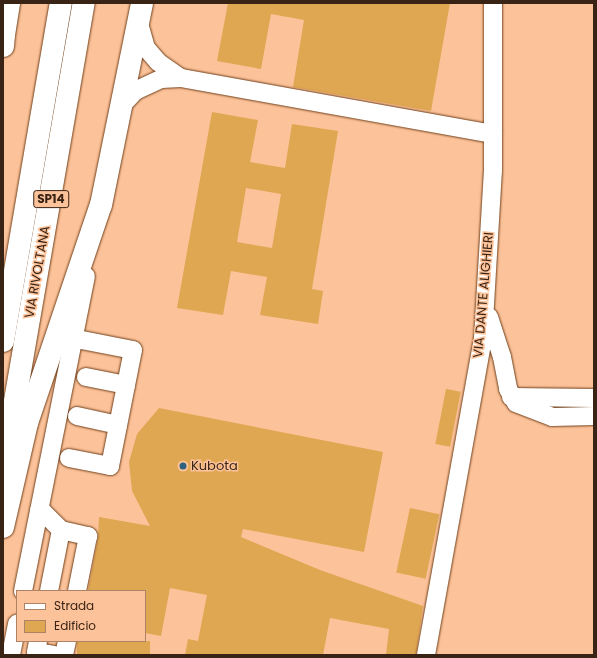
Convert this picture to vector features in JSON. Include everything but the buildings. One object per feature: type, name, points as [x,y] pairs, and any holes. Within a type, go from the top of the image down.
[{"type":"main road","points":[[3,39],[9,3]]},
{"type":"main road","name":"VIA RIVOLTANA","points":[[3,341],[61,3]]},
{"type":"main road","name":"VIA RIVOLTANA","points":[[3,470],[84,3]]},
{"type":"main road","points":[[3,528],[27,423],[101,205],[123,104],[140,11]]},
{"type":"street","name":"VIA DANTE ALIGHIERI","points":[[426,655],[483,338],[486,305],[493,134],[493,3]]},
{"type":"street","points":[[140,11],[146,48],[158,62],[181,78]]},
{"type":"street","points":[[123,104],[135,91],[161,79],[181,78],[493,134]]},
{"type":"street","points":[[23,590],[72,338],[101,205]]},
{"type":"street","points":[[486,305],[511,397],[519,404],[552,417],[594,416]]},
{"type":"street","points":[[69,458],[110,466],[133,350],[72,338]]},
{"type":"street","points":[[86,377],[126,386]]},
{"type":"street","points":[[511,397],[594,398]]},
{"type":"street","points":[[77,416],[118,425]]},
{"type":"street","points":[[38,511],[44,512],[61,530],[88,536],[77,590]]},
{"type":"street","points":[[49,590],[61,530]]},
{"type":"street","points":[[11,655],[16,629]]},
{"type":"street","points":[[38,642],[36,652],[54,655]]},
{"type":"street","points":[[64,655],[67,642]]},
{"type":"place","name":"Kubota","points":[[183,466]]}]
